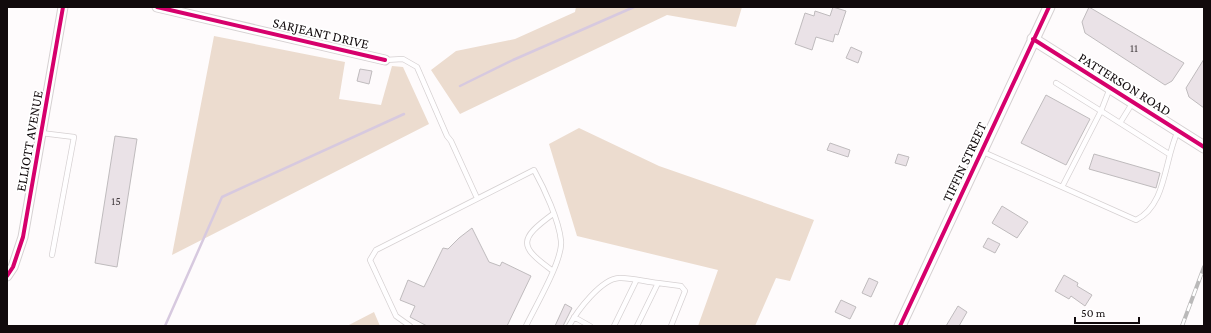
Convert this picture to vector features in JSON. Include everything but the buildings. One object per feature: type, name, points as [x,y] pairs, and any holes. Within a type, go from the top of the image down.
[{"type":"street","name":"ELLIOTT AVENUE","points":[[7,276],[13,267],[23,237],[63,7]]},
{"type":"street","name":"SARJEANT DRIVE","points":[[158,7],[386,60]]},
{"type":"street","name":"TIFFIN STREET","points":[[900,326],[1049,7]]},
{"type":"street","name":"PATTERSON ROAD","points":[[1033,39],[1204,147]]},
{"type":"lane","points":[[386,60],[403,59],[417,67],[447,136],[451,141],[477,198]]},
{"type":"lane","points":[[1056,83],[1169,154]]},
{"type":"lane","points":[[1062,187],[1101,111],[1110,88]]},
{"type":"lane","points":[[1120,123],[1133,102]]},
{"type":"lane","points":[[982,151],[1136,220],[1144,216],[1153,204],[1161,188],[1169,154],[1178,131]]},
{"type":"lane","points":[[41,132],[74,137],[52,255]]},
{"type":"lane","points":[[410,326],[396,316],[370,260],[376,250],[534,170],[554,214],[561,242],[559,257],[526,326]]},
{"type":"lane","points":[[553,271],[533,257],[527,247],[527,240],[533,229],[554,214]]},
{"type":"lane","points":[[569,326],[574,317],[588,300],[612,279],[620,278],[681,286],[685,291],[681,306],[671,326]]},
{"type":"lane","points":[[614,326],[636,281]]},
{"type":"lane","points":[[637,326],[658,283]]},
{"type":"lane","points":[[574,317],[590,326]]},
{"type":"shaded area","points":[[576,7],[742,7],[736,27],[667,15],[460,114],[431,70],[456,51],[515,39],[575,12]]},
{"type":"shaded area","points":[[214,36],[345,62],[339,99],[381,105],[392,66],[403,67],[429,124],[172,255]]},
{"type":"shaded area","points":[[579,128],[659,166],[814,220],[790,281],[776,278],[755,326],[698,326],[718,270],[577,236],[549,144]]},
{"type":"shaded area","points":[[374,312],[380,326],[347,326]]},
{"type":"waterway","points":[[460,86],[513,60],[634,7]]},
{"type":"waterway","points":[[165,326],[222,197],[404,114]]},
{"type":"railway","points":[[1182,326],[1204,267]]},
{"type":"cycle path","points":[[7,276],[13,267],[23,237],[63,7]]},
{"type":"cycle path","points":[[157,7],[385,60]]},
{"type":"cycle path","points":[[900,326],[1049,7]]},
{"type":"cycle path","points":[[1033,39],[1204,147]]}]
